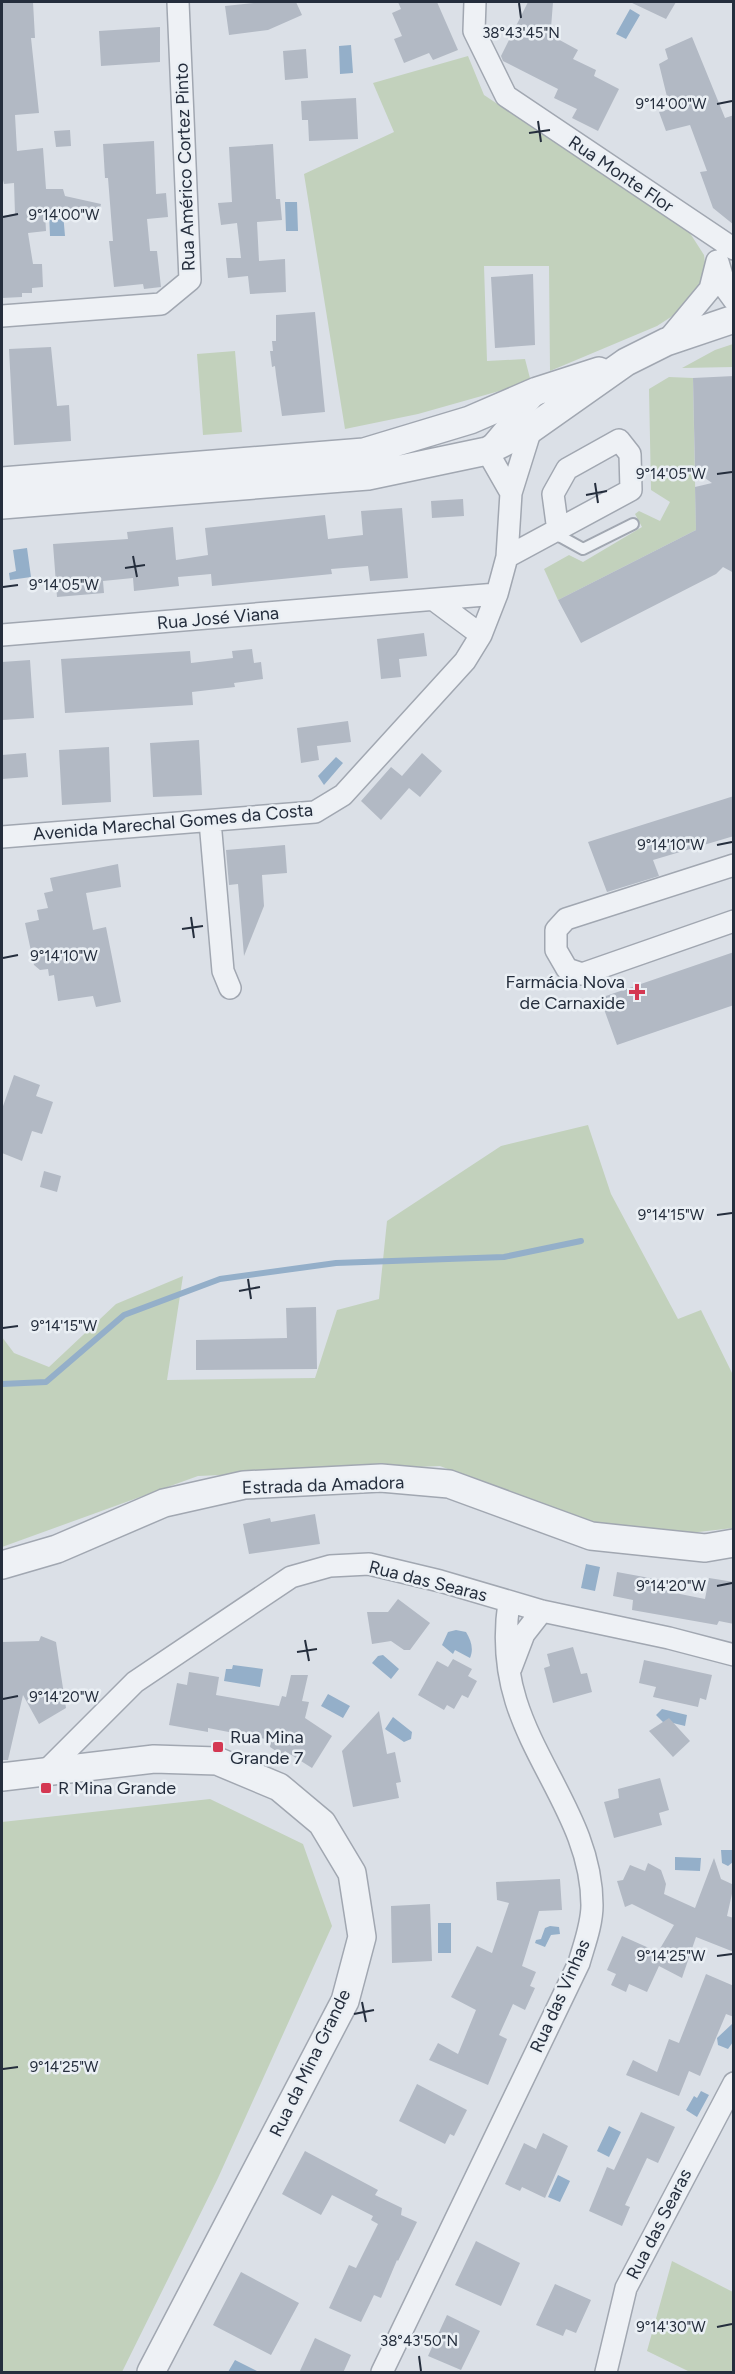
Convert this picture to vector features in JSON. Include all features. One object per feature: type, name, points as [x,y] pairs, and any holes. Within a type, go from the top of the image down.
[{"type":"street","name":"Rua Américo Cortez Pinto","points":[[2,316],[161,304],[190,280],[178,2]]},
{"type":"street","name":"Rua Monte Flor","points":[[475,2],[474,31],[506,96],[702,230],[712,246],[725,255]]},
{"type":"street","points":[[725,255],[726,289],[734,300]]},
{"type":"street","points":[[666,342],[710,289],[725,255]]},
{"type":"street","points":[[2,486],[364,453],[470,420],[537,391],[626,362],[666,342],[734,319]]},
{"type":"street","points":[[2,486],[368,477],[487,451],[531,429],[626,362]]},
{"type":"street","points":[[487,451],[537,391]]},
{"type":"street","name":"Avenida Marechal Gomes da Costa","points":[[2,837],[315,812],[343,795],[465,661],[481,635],[497,594],[507,557],[511,493],[531,429]]},
{"type":"street","points":[[487,451],[511,493]]},
{"type":"street","points":[[507,557],[556,532]]},
{"type":"street","name":"Rua José Viana","points":[[2,635],[497,594]]},
{"type":"street","points":[[434,600],[481,635]]},
{"type":"street","points":[[210,820],[223,970],[230,988]]},
{"type":"street","points":[[734,865],[566,919],[556,930],[556,950],[567,969],[582,974],[734,921]]},
{"type":"street","name":"Estrada da Amadora","points":[[2,1566],[57,1549],[164,1503],[244,1485],[381,1478],[449,1484],[591,1536],[705,1548],[734,1543]]},
{"type":"street","name":"Estrada da Amadora","points":[[2,1582],[13,1578],[57,1549]]},
{"type":"street","name":"Rua das Searas","points":[[44,1773],[135,1682],[291,1577],[330,1566],[369,1564],[440,1581],[542,1611],[669,1638],[734,1656]]},
{"type":"street","name":"Rua das Vinhas","points":[[382,2373],[579,1963],[588,1933],[592,1906],[590,1888],[576,1828],[517,1703],[509,1674],[505,1632],[508,1602]]},
{"type":"street","points":[[509,1674],[524,1634],[542,1611]]},
{"type":"street","name":"Rua da Mina Grande","points":[[2,1777],[154,1759],[217,1761],[279,1787],[322,1823],[352,1873],[362,1937],[345,2001],[151,2373]]},
{"type":"street","name":"Rua das Searas","points":[[606,2373],[626,2288],[734,2083]]},
{"type":"lane","points":[[556,532],[583,549],[633,524]]},
{"type":"green space","points":[[468,56],[484,95],[688,230],[704,255],[707,279],[694,302],[657,326],[550,371],[549,266],[484,266],[487,361],[525,359],[531,382],[418,414],[345,429],[304,174],[394,132],[373,83]]},
{"type":"green space","points":[[733,344],[733,367],[682,368],[715,350]]},
{"type":"green space","points":[[235,351],[242,432],[203,435],[197,354]]},
{"type":"green space","points":[[669,377],[693,378],[696,530],[558,600],[544,569],[569,555],[583,562],[642,527],[635,514],[639,511],[660,521],[670,502],[651,490],[649,389]]},
{"type":"green space","points":[[588,1125],[611,1194],[678,1319],[701,1310],[733,1375],[733,1528],[681,1534],[581,1520],[440,1466],[198,1476],[2,1547],[2,1337],[14,1353],[49,1367],[116,1304],[183,1276],[167,1380],[315,1378],[337,1310],[379,1299],[387,1221],[501,1146]]},
{"type":"green space","points":[[210,1799],[303,1844],[332,1926],[218,2178],[122,2372],[2,2372],[2,1822]]},
{"type":"green space","points":[[672,2261],[733,2292],[733,2372],[690,2372],[647,2351]]},
{"type":"water","points":[[630,9],[640,15],[626,39],[616,34]]},
{"type":"water","points":[[351,45],[353,73],[340,74],[339,46]]},
{"type":"water","points":[[285,202],[297,202],[298,231],[286,231]]},
{"type":"water","points":[[61,209],[65,236],[50,236],[49,212]]},
{"type":"water","points":[[27,548],[31,577],[10,580],[9,573],[16,571],[13,550]]},
{"type":"water","points":[[336,757],[343,763],[324,785],[318,776]]},
{"type":"water","points":[[586,1564],[600,1567],[595,1591],[581,1588]]},
{"type":"water","points":[[456,1630],[466,1632],[471,1641],[470,1658],[455,1650],[453,1654],[442,1645],[448,1632]]},
{"type":"water","points":[[383,1655],[399,1669],[391,1679],[372,1663],[378,1656]]},
{"type":"water","points":[[233,1665],[263,1669],[260,1687],[224,1681],[226,1669],[232,1669]]},
{"type":"water","points":[[328,1694],[350,1706],[343,1718],[321,1706]]},
{"type":"water","points":[[662,1709],[687,1715],[685,1726],[673,1723],[668,1727],[656,1715]]},
{"type":"water","points":[[393,1717],[412,1732],[411,1739],[404,1742],[385,1729]]},
{"type":"water","points":[[721,1850],[733,1850],[733,1862],[728,1866],[722,1863]]},
{"type":"water","points":[[675,1857],[701,1858],[700,1871],[675,1870]]},
{"type":"water","points":[[438,1923],[451,1923],[451,1953],[438,1953]]},
{"type":"water","points":[[559,1927],[560,1934],[551,1935],[545,1947],[535,1943],[536,1940],[541,1939],[545,1928]]},
{"type":"water","points":[[732,2024],[733,2042],[728,2049],[718,2045],[717,2038]]},
{"type":"water","points":[[701,2091],[709,2095],[697,2117],[686,2110],[694,2096],[697,2098]]},
{"type":"water","points":[[609,2126],[621,2132],[609,2157],[597,2151]]},
{"type":"water","points":[[558,2175],[570,2181],[560,2202],[548,2197]]},
{"type":"water","points":[[235,2360],[259,2372],[228,2372]]},
{"type":"building","points":[[2,2],[33,2],[35,38],[31,38],[39,113],[15,115],[17,151],[43,148],[46,189],[63,189],[65,196],[101,204],[100,208],[45,213],[46,231],[28,233],[33,264],[42,264],[43,287],[32,288],[32,293],[22,293],[22,297],[2,298],[2,216],[15,214],[14,183],[4,184],[2,176]]},
{"type":"building","points":[[263,2],[296,2],[302,15],[268,30],[229,35],[225,6]]},
{"type":"building","points":[[398,2],[437,2],[458,50],[433,60],[429,53],[404,63],[394,39],[402,36],[392,13],[401,9]]},
{"type":"building","points":[[528,2],[553,2],[551,28],[558,31],[554,37],[578,50],[573,59],[596,70],[594,76],[619,89],[598,131],[572,118],[577,109],[554,98],[558,89],[503,61],[501,56]]},
{"type":"building","points":[[630,2],[676,2],[666,19]]},
{"type":"building","points":[[160,27],[160,62],[101,66],[99,31]]},
{"type":"building","points":[[692,37],[725,118],[734,115],[734,225],[713,208],[700,172],[707,171],[690,125],[666,131],[659,112],[670,109],[659,64],[668,59],[665,49]]},
{"type":"building","points":[[306,49],[308,78],[285,80],[283,51]]},
{"type":"building","points":[[356,98],[358,139],[309,141],[308,120],[302,120],[301,101]]},
{"type":"building","points":[[70,130],[71,146],[56,147],[54,131]]},
{"type":"building","points":[[154,141],[156,194],[166,193],[168,217],[147,219],[150,251],[157,251],[161,287],[144,289],[143,284],[114,287],[109,241],[113,241],[103,144]]},
{"type":"building","points":[[273,144],[276,199],[280,199],[282,220],[257,222],[259,261],[285,259],[286,292],[250,294],[248,276],[228,278],[226,258],[241,258],[237,223],[221,225],[218,203],[232,202],[229,147]]},
{"type":"building","points":[[533,274],[535,345],[495,348],[491,277]]},
{"type":"building","points":[[315,312],[325,412],[282,416],[275,366],[272,367],[270,351],[273,351],[272,341],[276,341],[276,315]]},
{"type":"building","points":[[51,347],[57,406],[69,405],[71,441],[14,445],[9,349]]},
{"type":"building","points":[[734,376],[734,573],[723,567],[716,574],[581,643],[558,600],[696,530],[695,487],[712,483],[695,471],[693,378]]},
{"type":"building","points":[[463,499],[464,516],[432,518],[431,501]]},
{"type":"building","points":[[402,508],[408,578],[370,581],[368,566],[331,569],[332,574],[212,586],[211,574],[178,577],[179,586],[134,591],[133,578],[103,581],[104,593],[57,597],[53,544],[128,539],[127,532],[173,527],[176,560],[208,555],[205,528],[325,515],[328,539],[363,535],[361,511]]},
{"type":"building","points":[[424,633],[427,656],[399,659],[401,677],[381,679],[377,639]]},
{"type":"building","points":[[252,649],[254,663],[261,662],[263,679],[234,683],[235,687],[192,692],[193,705],[65,713],[61,659],[190,651],[191,663],[233,658],[232,651]]},
{"type":"building","points":[[30,660],[34,718],[2,720],[2,662]]},
{"type":"building","points":[[348,721],[351,742],[317,746],[319,760],[301,763],[297,728]]},
{"type":"building","points":[[199,740],[202,795],[153,797],[150,743]]},
{"type":"building","points":[[109,747],[111,802],[62,805],[59,750]]},
{"type":"building","points":[[26,753],[28,777],[2,779],[2,755]]},
{"type":"building","points":[[422,753],[442,771],[420,797],[409,788],[381,820],[361,801],[391,767],[402,776]]},
{"type":"building","points":[[734,796],[734,836],[653,860],[659,876],[607,892],[588,842]]},
{"type":"building","points":[[285,845],[287,873],[262,875],[264,906],[244,956],[238,884],[229,885],[226,850]]},
{"type":"building","points":[[118,864],[121,887],[86,893],[93,930],[106,927],[121,1002],[96,1007],[93,996],[58,1001],[54,975],[49,976],[48,969],[40,970],[34,965],[25,923],[39,920],[37,910],[48,908],[44,893],[53,891],[50,878]]},
{"type":"building","points":[[734,952],[734,1005],[617,1045],[600,998]]},
{"type":"building","points":[[14,1075],[40,1085],[36,1096],[53,1102],[42,1134],[32,1131],[22,1161],[2,1153],[2,1109]]},
{"type":"building","points":[[44,1171],[61,1176],[57,1192],[40,1187]]},
{"type":"building","points":[[316,1307],[317,1369],[196,1370],[196,1340],[287,1338],[286,1308]]},
{"type":"building","points":[[315,1514],[320,1544],[249,1554],[243,1524],[270,1518],[271,1522]]},
{"type":"building","points":[[617,1572],[677,1583],[675,1593],[705,1599],[709,1578],[734,1582],[734,1624],[719,1621],[717,1625],[632,1610],[633,1600],[613,1596]]},
{"type":"building","points":[[398,1599],[430,1623],[410,1650],[404,1650],[391,1641],[372,1644],[367,1612],[388,1612]]},
{"type":"building","points":[[41,1636],[56,1642],[66,1708],[39,1724],[23,1695],[8,1760],[2,1760],[2,1642],[39,1641]]},
{"type":"building","points":[[573,1647],[581,1674],[587,1673],[592,1692],[553,1703],[544,1668],[550,1666],[547,1654]]},
{"type":"building","points":[[453,1659],[472,1669],[468,1676],[477,1681],[468,1698],[462,1695],[454,1709],[447,1705],[444,1710],[418,1695],[437,1661],[448,1667]]},
{"type":"building","points":[[644,1660],[712,1675],[706,1700],[700,1698],[698,1707],[653,1697],[656,1687],[639,1683]]},
{"type":"building","points":[[189,1672],[219,1677],[216,1695],[279,1706],[282,1696],[286,1697],[291,1675],[308,1675],[302,1701],[309,1702],[305,1718],[332,1736],[312,1768],[285,1751],[282,1755],[270,1747],[271,1740],[208,1728],[208,1732],[169,1725],[177,1683],[187,1685]]},
{"type":"building","points":[[379,1711],[387,1754],[395,1752],[401,1782],[396,1783],[399,1798],[353,1807],[342,1751]]},
{"type":"building","points":[[669,1718],[690,1741],[673,1757],[649,1731]]},
{"type":"building","points":[[660,1778],[669,1810],[659,1813],[662,1825],[614,1838],[604,1802],[619,1798],[618,1789]]},
{"type":"building","points":[[714,1858],[721,1879],[734,1885],[727,1916],[734,1918],[734,1952],[696,1937],[682,1978],[659,1966],[647,1992],[629,1984],[626,1992],[611,1985],[616,1974],[607,1970],[622,1936],[658,1952],[674,1925],[632,1904],[625,1907],[617,1881],[623,1880],[630,1865],[645,1871],[648,1863],[661,1870],[666,1884],[664,1894],[695,1908]]},
{"type":"building","points":[[560,1879],[562,1910],[539,1911],[522,1966],[536,1972],[530,1986],[535,1988],[525,2010],[513,2004],[499,2035],[507,2039],[488,2085],[429,2060],[438,2043],[458,2054],[476,2010],[451,1997],[477,1946],[492,1953],[509,1903],[497,1900],[496,1882]]},
{"type":"building","points":[[430,1904],[432,1961],[392,1963],[391,1906]]},
{"type":"building","points":[[706,1974],[734,1986],[734,2017],[726,2014],[700,2076],[689,2071],[679,2096],[626,2075],[633,2060],[657,2072],[669,2039],[679,2043]]},
{"type":"building","points":[[417,2084],[467,2110],[454,2136],[450,2134],[445,2144],[399,2121]]},
{"type":"building","points":[[641,2112],[675,2127],[658,2163],[647,2158],[625,2205],[630,2207],[622,2226],[589,2211],[607,2167],[614,2170]]},
{"type":"building","points":[[543,2133],[568,2146],[545,2198],[522,2187],[520,2191],[505,2184],[524,2143],[536,2149]]},
{"type":"building","points":[[305,2151],[378,2190],[375,2195],[402,2208],[401,2215],[417,2222],[397,2260],[381,2298],[374,2295],[361,2322],[329,2308],[349,2265],[356,2268],[378,2224],[371,2220],[373,2216],[332,2195],[321,2215],[282,2194]]},
{"type":"building","points":[[476,2241],[520,2263],[501,2306],[455,2285]]},
{"type":"building","points":[[241,2272],[299,2303],[271,2355],[213,2325]]},
{"type":"building","points":[[555,2284],[591,2300],[576,2333],[566,2329],[563,2336],[536,2325]]},
{"type":"building","points":[[447,2315],[480,2331],[461,2370],[428,2356]]},
{"type":"building","points":[[315,2338],[351,2355],[343,2373],[299,2373]]},
{"type":"waterway","points":[[2,1384],[46,1382],[124,1315],[220,1279],[336,1263],[504,1257],[581,1241]]},
{"type":"place","name":"Farmácia Nova de Carnaxide","points":[[637,992]]},
{"type":"place","name":"Rua Mina Grande 7","points":[[218,1747]]},
{"type":"place","name":"R Mina Grande","points":[[46,1788]]}]
